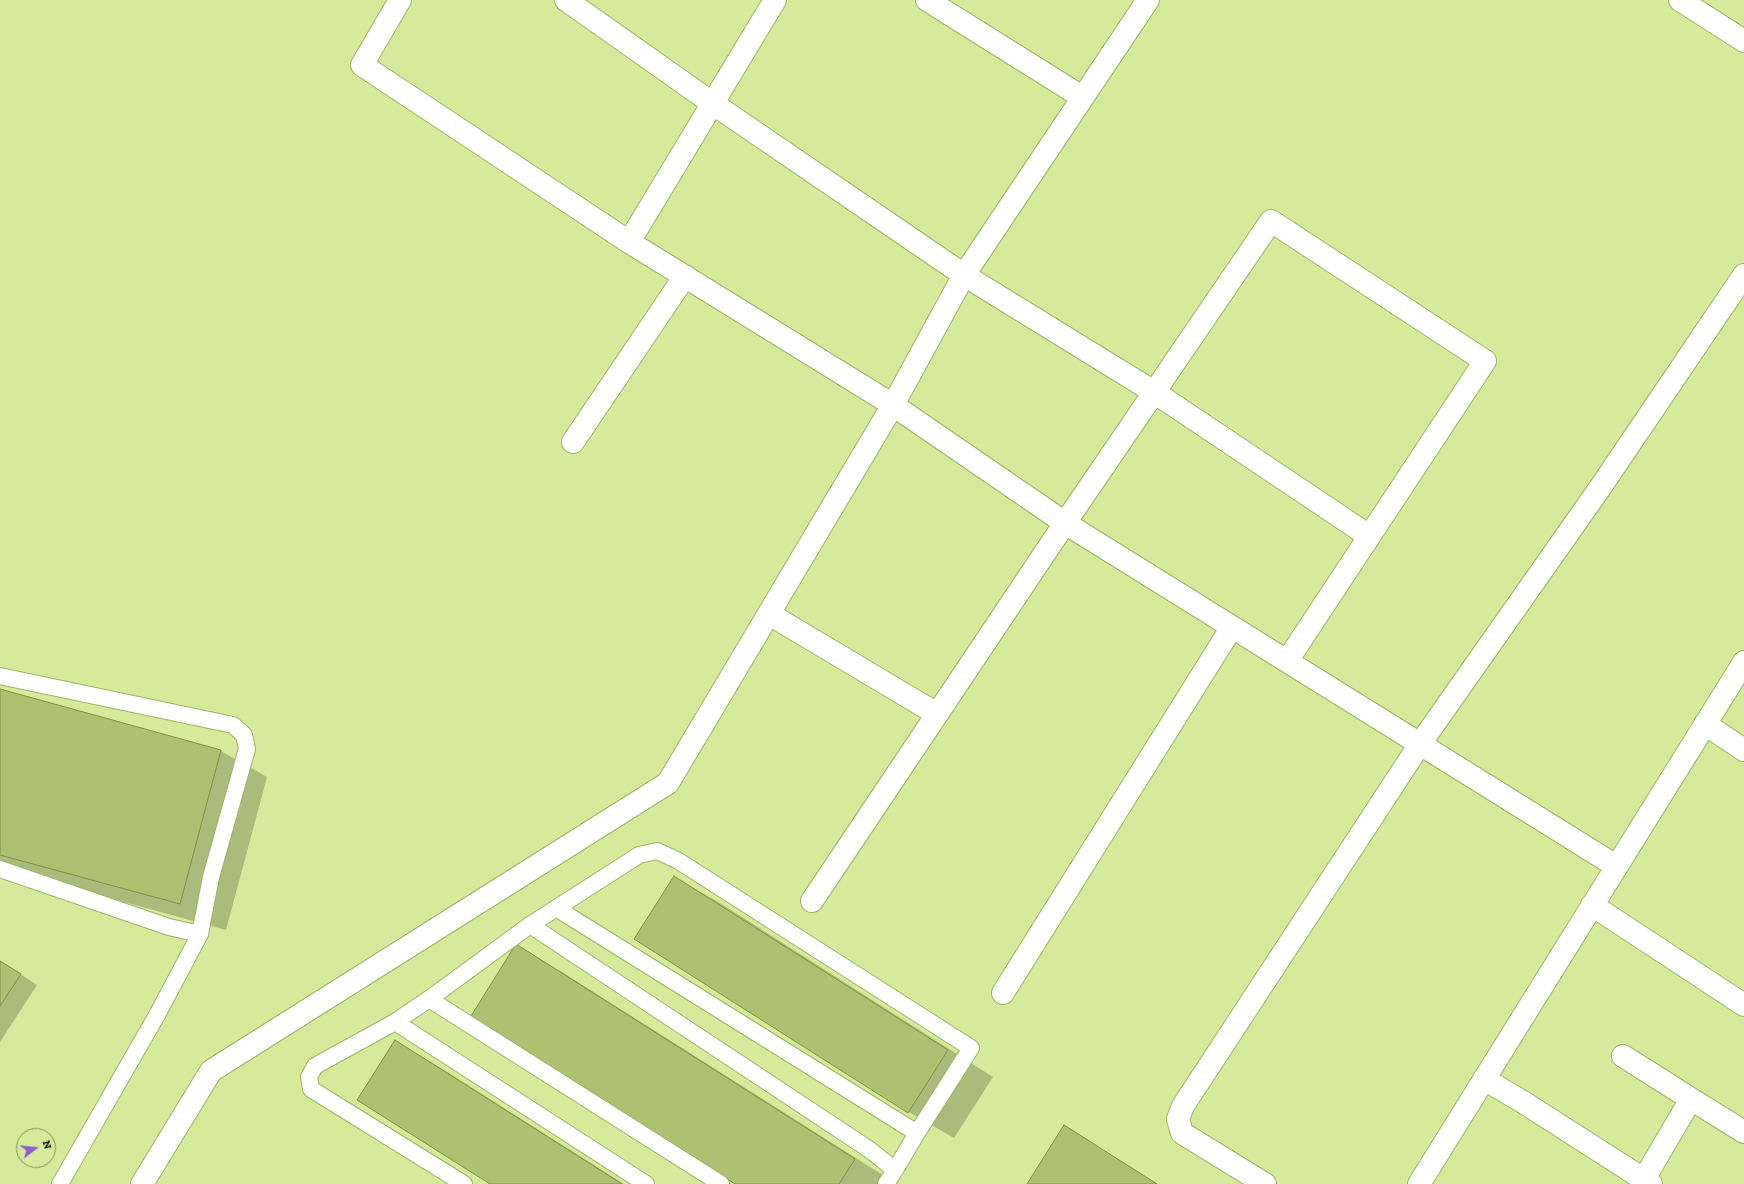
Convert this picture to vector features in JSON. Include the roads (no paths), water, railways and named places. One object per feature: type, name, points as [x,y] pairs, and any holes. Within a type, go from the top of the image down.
[{"type":"street","points":[[400,0],[362,65],[628,242],[893,405],[1065,523],[1616,866]]},
{"type":"street","points":[[566,0],[712,103],[964,275],[1154,392],[1370,536]]},
{"type":"street","points":[[628,242],[775,0]]},
{"type":"street","points":[[927,0],[1082,98]]},
{"type":"street","points":[[142,1184],[211,1071],[668,783],[893,405],[964,275],[1148,0]]},
{"type":"street","points":[[1680,0],[1744,41]]},
{"type":"street","points":[[812,901],[1065,523],[1271,221],[1485,361],[1287,661]]},
{"type":"street","points":[[1265,1184],[1182,1133],[1178,1119],[1182,1106],[1420,744],[1602,485],[1744,275]]},
{"type":"street","points":[[573,442],[685,276]]},
{"type":"street","points":[[769,614],[937,714]]},
{"type":"street","points":[[1004,994],[1232,627]]},
{"type":"street","points":[[1419,1184],[1744,662]]},
{"type":"street","points":[[1705,724],[1744,750]]},
{"type":"street","points":[[1592,905],[1744,1005]]},
{"type":"street","points":[[1623,1056],[1744,1132]]},
{"type":"street","points":[[1484,1079],[1523,1102],[1645,1183],[1691,1099]]},
{"type":"lane","points":[[0,676],[233,725],[244,735],[247,749],[210,877],[200,934],[157,1015],[60,1184]]},
{"type":"lane","points":[[464,1184],[311,1089],[309,1077],[315,1066],[395,1022],[530,925],[639,855],[657,851],[677,860],[971,1048],[886,1184]]},
{"type":"lane","points":[[0,869],[169,927],[200,934]]},
{"type":"lane","points":[[556,908],[917,1133]]},
{"type":"lane","points":[[530,925],[864,1146],[895,1170]]},
{"type":"lane","points":[[429,999],[722,1184]]},
{"type":"lane","points":[[395,1022],[646,1184]]}]
